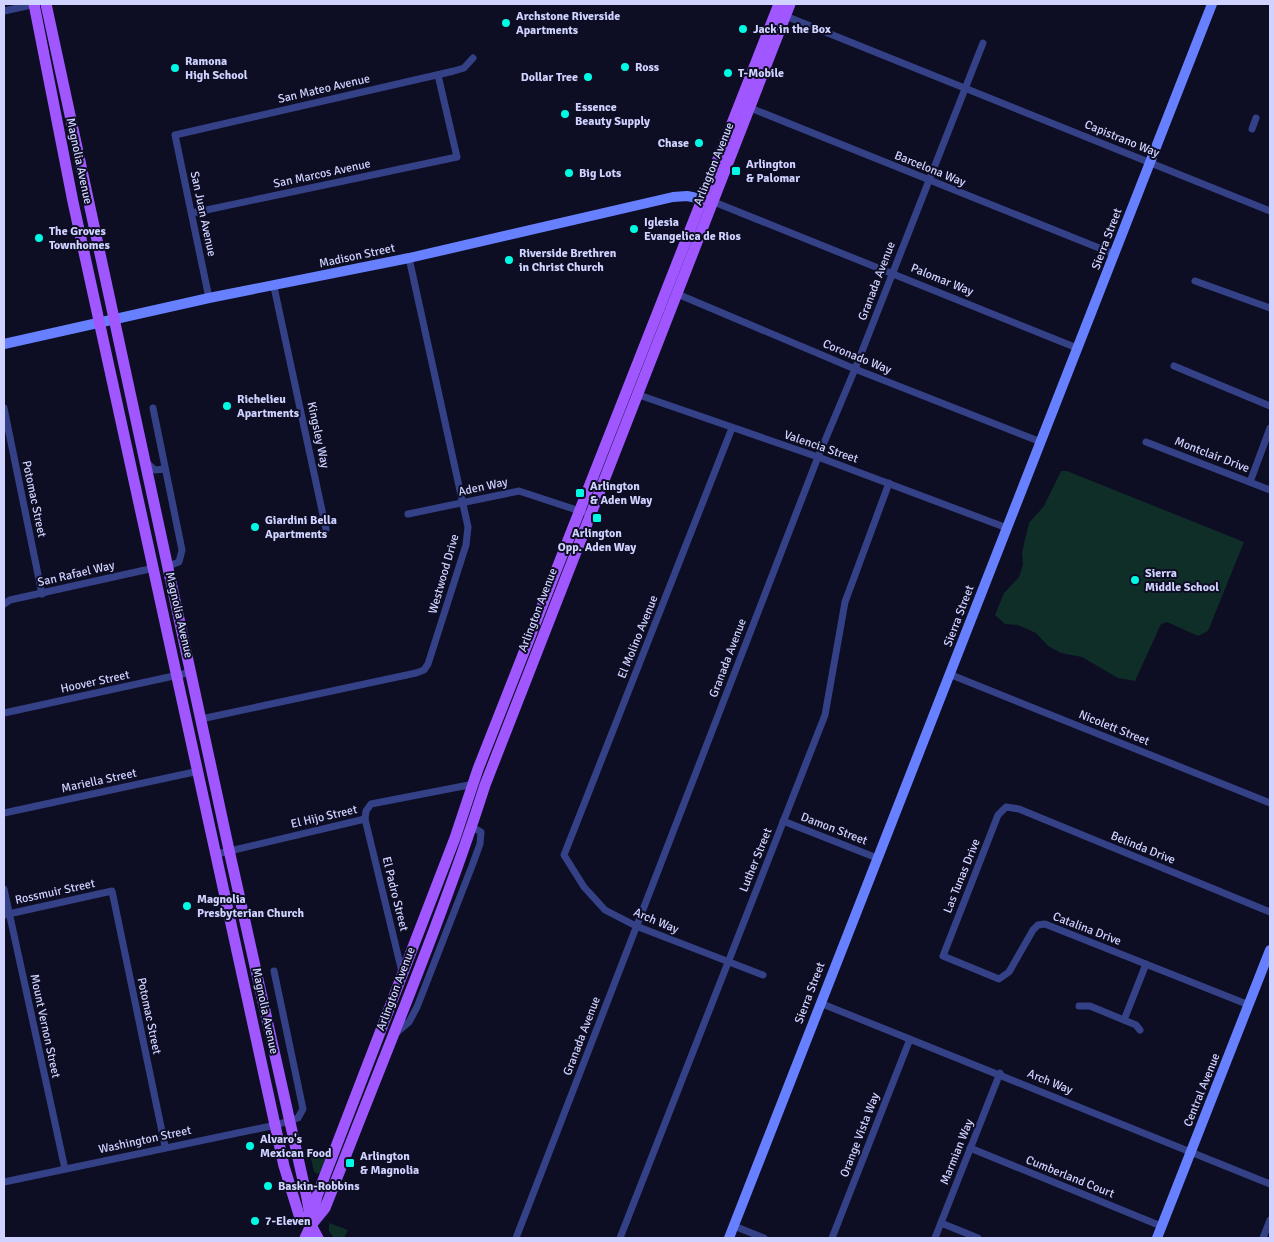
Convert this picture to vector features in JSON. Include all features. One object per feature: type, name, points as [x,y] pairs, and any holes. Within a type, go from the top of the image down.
[{"type":"main road","name":"Magnolia Avenue","points":[[34,4],[73,202],[276,1124],[299,1215],[311,1225]]},
{"type":"main road","name":"Magnolia Avenue","points":[[46,4],[302,1175],[311,1225],[318,1238]]},
{"type":"main road","name":"Arlington Avenue","points":[[311,1225],[325,1208],[472,827],[485,785],[638,395],[701,199],[739,103],[780,11],[790,4]]},
{"type":"main road","name":"Arlington Avenue","points":[[305,1238],[311,1225],[317,1196],[455,838],[472,783],[627,390],[714,202],[751,108],[780,11]]},
{"type":"main road","points":[[302,1175],[315,1181],[324,1178]]},
{"type":"street","points":[[4,11],[34,4]]},
{"type":"street","name":"Sierra Street","points":[[729,1238],[1212,4]]},
{"type":"street","name":"Capistrano Way","points":[[780,11],[1150,163],[1270,210]]},
{"type":"street","points":[[965,87],[983,43]]},
{"type":"street","name":"San Mateo Avenue","points":[[175,135],[438,75],[464,68],[473,58]]},
{"type":"street","name":"San Marcos Avenue","points":[[192,213],[457,157],[438,75]]},
{"type":"street","name":"Granada Avenue","points":[[516,1238],[818,457],[855,368],[965,87]]},
{"type":"street","name":"Barcelona Way","points":[[739,103],[1114,254]]},
{"type":"street","points":[[1252,128],[1256,118]]},
{"type":"street","name":"San Juan Avenue","points":[[175,135],[209,298]]},
{"type":"street","name":"Madison Street","points":[[4,344],[209,298],[274,287],[409,258],[674,197],[687,196],[714,202]]},
{"type":"street","name":"Palomar Way","points":[[714,202],[893,272],[1077,348]]},
{"type":"street","name":"Westwood Drive","points":[[201,719],[424,670],[466,545],[468,527],[409,258]]},
{"type":"street","points":[[1195,281],[1270,308]]},
{"type":"street","name":"Kingsley Way","points":[[274,287],[326,529]]},
{"type":"street","name":"Coronado Way","points":[[672,292],[1040,442]]},
{"type":"street","points":[[1174,366],[1270,406]]},
{"type":"street","name":"Valencia Street","points":[[627,390],[889,482],[1007,528]]},
{"type":"street","name":"Potomac Street","points":[[4,408],[42,594]]},
{"type":"street","points":[[153,408],[182,550],[179,562],[168,566]]},
{"type":"street","name":"El Molino Avenue","points":[[564,854],[732,428]]},
{"type":"street","points":[[1250,482],[1270,428]]},
{"type":"street","name":"Montclair Drive","points":[[1146,442],[1270,490]]},
{"type":"street","points":[[146,462],[155,470],[165,469]]},
{"type":"street","name":"Luther Street","points":[[620,1238],[825,715],[845,602],[889,482]]},
{"type":"street","name":"Aden Way","points":[[408,514],[519,490],[590,515]]},
{"type":"street","name":"San Rafael Way","points":[[4,604],[10,600],[154,568]]},
{"type":"street","name":"Hoover Street","points":[[4,713],[192,672]]},
{"type":"street","name":"Nicolett Street","points":[[949,674],[1270,803]]},
{"type":"street","name":"Mariella Street","points":[[4,813],[199,771]]},
{"type":"street","name":"El Hijo Street","points":[[217,854],[365,819],[366,810],[371,804],[472,783],[485,785]]},
{"type":"street","name":"Belinda Drive","points":[[1006,807],[1019,809],[1270,912]]},
{"type":"street","name":"Las Tunas Drive","points":[[943,956],[998,815],[1006,807]]},
{"type":"street","name":"El Padro Street","points":[[365,819],[403,974]]},
{"type":"street","name":"Damon Street","points":[[783,822],[877,858]]},
{"type":"street","points":[[392,1036],[409,1022],[480,844],[481,832],[472,827]]},
{"type":"street","name":"Arch Way","points":[[564,854],[584,886],[606,910],[636,926],[763,975]]},
{"type":"street","name":"Mount Vernon Street","points":[[4,889],[6,914],[66,1168]]},
{"type":"street","name":"Potomac Street","points":[[112,891],[165,1146]]},
{"type":"street","name":"Rossmuir Street","points":[[6,914],[112,891]]},
{"type":"street","name":"Catalina Drive","points":[[943,956],[999,979],[1010,972],[1033,930],[1038,925],[1044,924],[1249,1005]]},
{"type":"street","points":[[426,948],[438,953]]},
{"type":"street","name":"Central Avenue","points":[[1156,1238],[1270,950]]},
{"type":"street","points":[[1124,1020],[1146,964]]},
{"type":"street","points":[[274,971],[303,1109],[298,1118],[290,1120]]},
{"type":"street","name":"Arch Way","points":[[820,1003],[1270,1184]]},
{"type":"street","points":[[1079,1006],[1090,1006],[1136,1025],[1140,1030]]},
{"type":"street","name":"Orange Vista Way","points":[[832,1238],[910,1040]]},
{"type":"street","name":"Marmian Way","points":[[935,1238],[1000,1074]]},
{"type":"street","name":"Washington Street","points":[[4,1182],[290,1120]]},
{"type":"street","name":"Cumberland Court","points":[[970,1148],[1161,1226]]},
{"type":"street","points":[[1263,1238],[1270,1220]]},
{"type":"street","points":[[940,1223],[978,1238]]},
{"type":"street","points":[[734,1226],[764,1238]]},
{"type":"green space","points":[[1061,471],[1067,471],[1244,542],[1208,631],[1198,636],[1167,622],[1161,624],[1135,681],[1118,678],[1082,657],[1061,653],[1048,646],[1036,633],[1018,625],[1005,624],[995,615],[1004,593],[1019,577],[1023,565],[1022,552],[1029,523],[1044,506]]},
{"type":"green space","points":[[312,1153],[328,1154],[321,1173],[314,1172],[310,1155]]},
{"type":"green space","points":[[329,1223],[348,1230],[344,1238],[334,1238],[329,1231]]},
{"type":"place","name":"Archstone Riverside Apartments","points":[[506,23]]},
{"type":"place","name":"Jack in the Box","points":[[743,29]]},
{"type":"place","name":"Ross","points":[[625,67]]},
{"type":"place","name":"Ramona High School","points":[[175,68]]},
{"type":"place","name":"T-Mobile","points":[[728,73]]},
{"type":"place","name":"Dollar Tree","points":[[588,77]]},
{"type":"place","name":"Essence Beauty Supply","points":[[565,114]]},
{"type":"place","name":"Chase","points":[[699,143]]},
{"type":"place","name":"Arlington & Palomar","points":[[736,171]]},
{"type":"place","name":"Big Lots","points":[[569,173]]},
{"type":"place","name":"Iglesia Evangelica de Rios","points":[[634,229]]},
{"type":"place","name":"The Groves Townhomes","points":[[39,238]]},
{"type":"place","name":"Riverside Brethren in Christ Church","points":[[509,260]]},
{"type":"place","name":"Richelieu Apartments","points":[[227,406]]},
{"type":"place","name":"Arlington & Aden Way","points":[[580,493]]},
{"type":"place","name":"Arlington Opp. Aden Way","points":[[597,518]]},
{"type":"place","name":"Giardini Bella Apartments","points":[[255,527]]},
{"type":"place","name":"Sierra Middle School","points":[[1135,580]]},
{"type":"place","name":"Magnolia Presbyterian Church","points":[[187,906]]},
{"type":"place","name":"Alvaro's Mexican Food","points":[[250,1146]]},
{"type":"place","name":"Arlington & Magnolia","points":[[350,1163]]},
{"type":"place","name":"Baskin-Robbins","points":[[268,1186]]},
{"type":"place","name":"7-Eleven","points":[[255,1221]]}]
